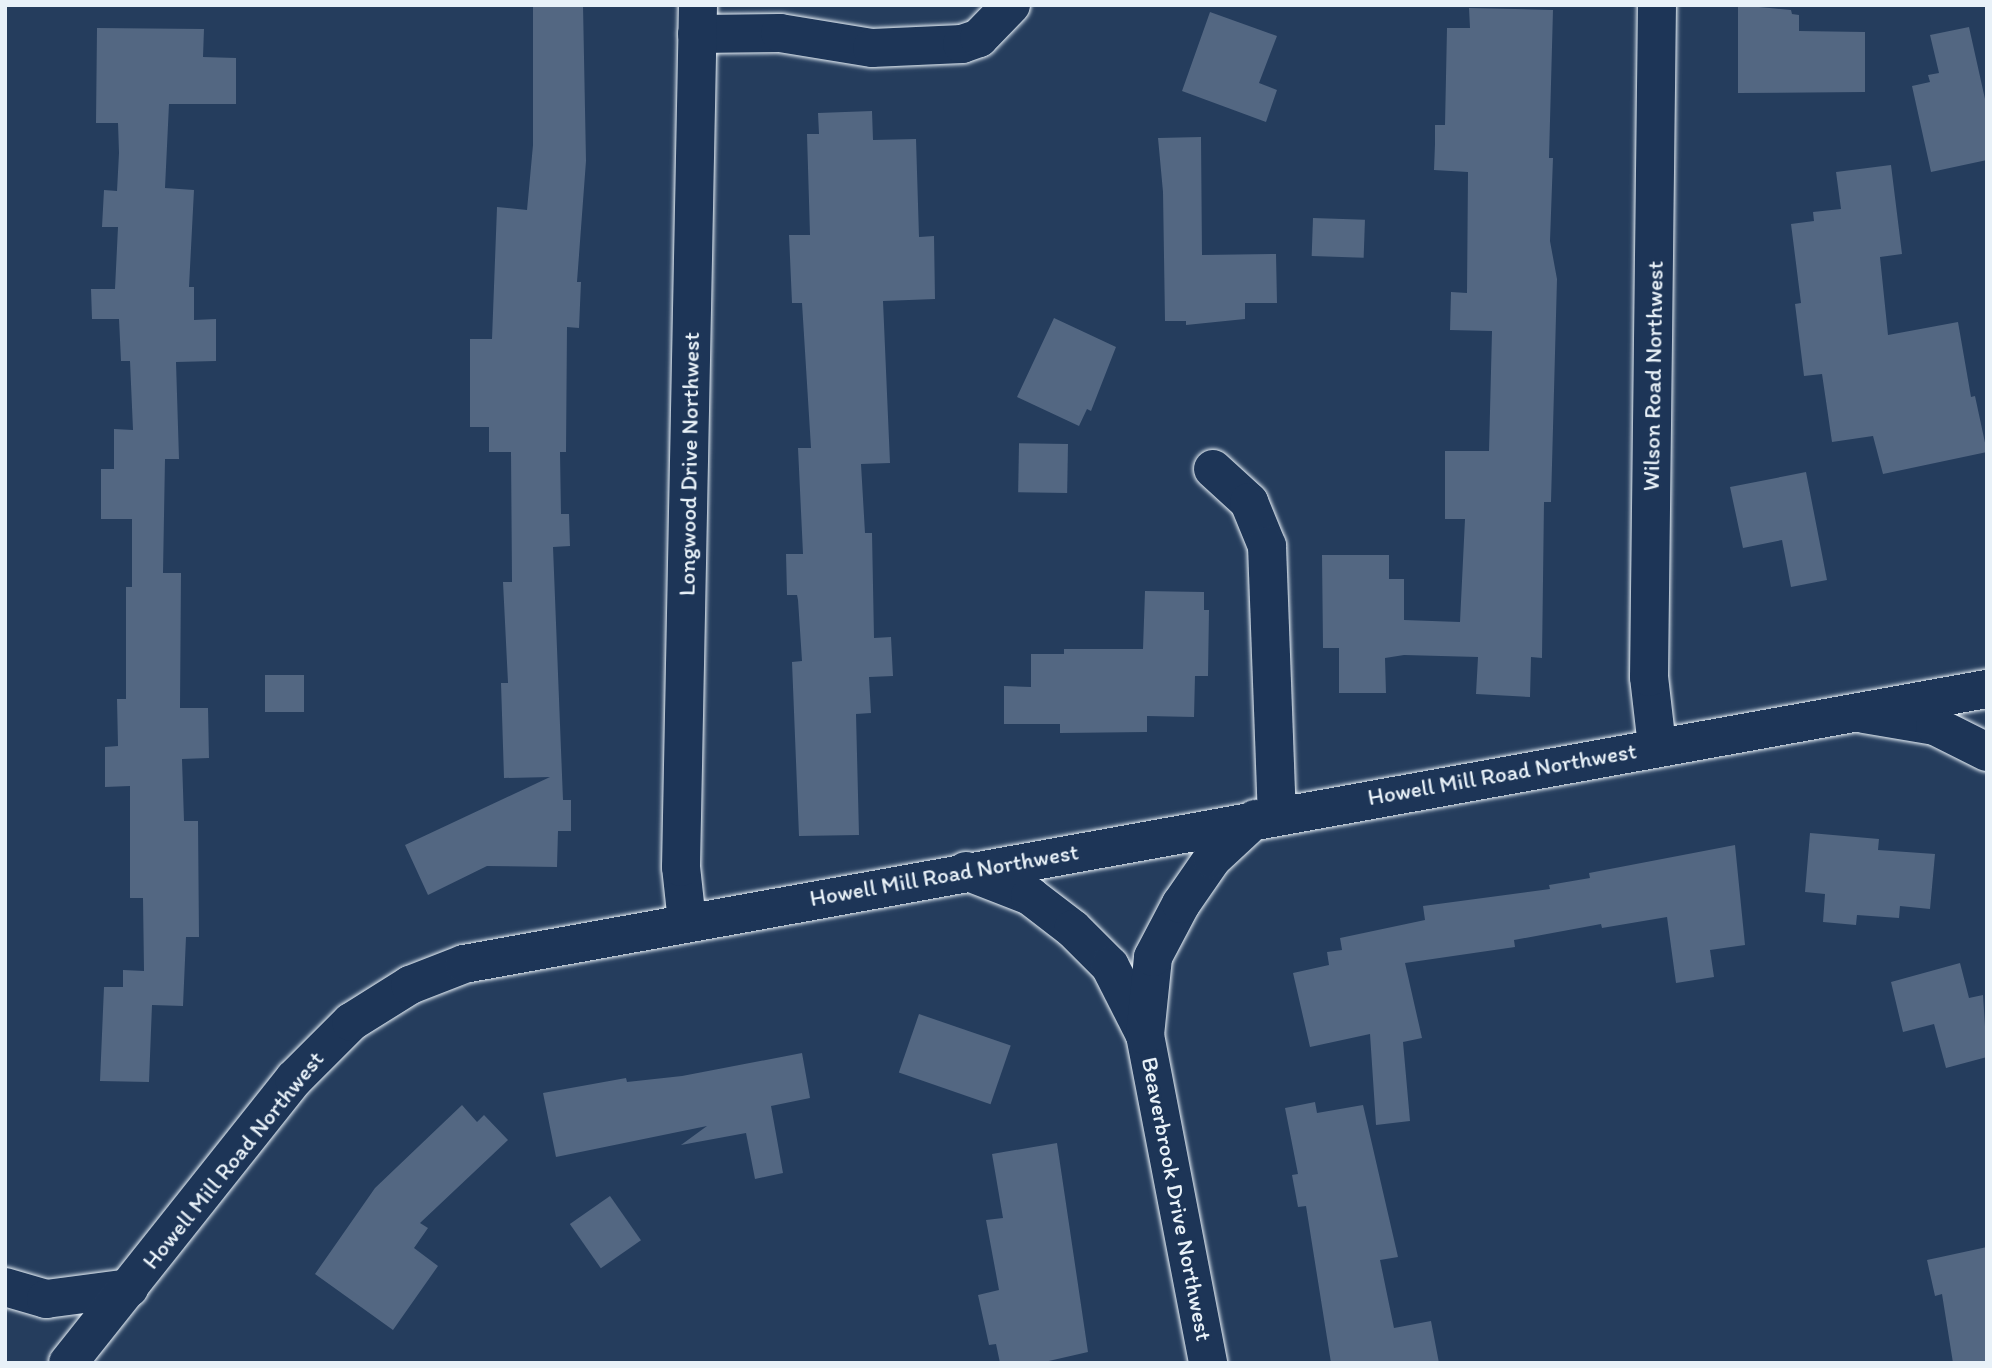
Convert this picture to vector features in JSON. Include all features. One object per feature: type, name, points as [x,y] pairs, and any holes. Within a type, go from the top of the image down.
[{"type":"street","points":[[698,20],[872,48],[962,44],[988,31],[1011,5]]},
{"type":"street","name":"Wilson Road Northwest","points":[[1657,5],[1649,677],[1657,746]]},
{"type":"street","name":"Longwood Drive Northwest","points":[[687,922],[681,867],[698,20]]},
{"type":"street","points":[[1213,469],[1249,502],[1267,546],[1266,817]]},
{"type":"street","name":"Howell Mill Road Northwest","points":[[68,1363],[294,1079],[351,1022],[410,985],[464,964],[1657,746],[1987,689]]},
{"type":"street","points":[[1854,714],[1935,726],[1987,752]]},
{"type":"street","name":"Beaverbrook Drive Northwest","points":[[1145,1035],[1153,957],[1181,904],[1212,859],[1266,817]]},
{"type":"street","name":"Beaverbrook Drive Northwest","points":[[966,871],[1030,896],[1073,929],[1110,966],[1145,1035],[1208,1363]]},
{"type":"street","points":[[5,1287],[46,1299],[129,1288]]},
{"type":"building","points":[[533,5],[583,5],[586,161],[577,282],[581,282],[579,328],[567,327],[566,452],[560,452],[561,514],[569,514],[570,546],[553,547],[563,800],[571,800],[571,831],[558,831],[557,867],[487,866],[428,895],[405,845],[550,777],[504,778],[501,683],[508,683],[503,582],[512,582],[511,452],[489,452],[489,427],[470,427],[470,339],[492,339],[497,207],[527,210],[533,145]]},
{"type":"building","points":[[1738,5],[1791,10],[1792,14],[1799,15],[1799,31],[1865,32],[1865,92],[1738,93]]},
{"type":"building","points":[[1469,8],[1553,10],[1550,241],[1557,279],[1551,502],[1544,502],[1542,658],[1531,657],[1530,697],[1476,694],[1478,657],[1404,655],[1385,658],[1386,693],[1339,693],[1339,648],[1323,648],[1322,555],[1389,555],[1389,579],[1404,579],[1404,620],[1460,622],[1465,519],[1445,519],[1445,451],[1489,451],[1492,331],[1450,330],[1451,292],[1467,293],[1468,172],[1434,170],[1435,125],[1445,125],[1447,28],[1470,28]]},
{"type":"building","points":[[1210,12],[1277,36],[1259,83],[1277,90],[1266,122],[1182,91]]},
{"type":"building","points":[[1969,27],[1987,108],[1987,160],[1931,172],[1912,86],[1930,82],[1928,75],[1939,73],[1930,35]]},
{"type":"building","points":[[97,28],[204,29],[203,57],[236,58],[236,104],[169,104],[165,188],[194,190],[189,287],[194,287],[194,320],[216,319],[216,361],[176,362],[179,459],[165,459],[163,573],[181,573],[180,708],[208,708],[209,758],[182,759],[184,821],[198,821],[199,937],[186,937],[183,1006],[152,1005],[149,1082],[100,1081],[104,987],[123,987],[123,970],[144,971],[143,898],[130,898],[130,786],[105,787],[105,747],[118,746],[117,699],[126,699],[126,587],[132,587],[132,519],[101,519],[101,469],[114,469],[114,429],[133,430],[130,361],[121,361],[119,319],[92,319],[91,289],[115,289],[118,227],[102,227],[104,190],[117,191],[119,153],[118,123],[96,123]]},
{"type":"building","points":[[872,111],[873,140],[916,139],[919,237],[934,236],[935,299],[883,301],[890,463],[861,464],[865,533],[872,533],[874,638],[891,637],[893,676],[869,677],[871,713],[856,714],[859,835],[799,836],[792,662],[802,661],[797,595],[787,595],[786,554],[803,554],[798,448],[811,448],[802,303],[792,303],[789,235],[810,235],[807,134],[819,134],[818,113]]},
{"type":"building","points":[[1201,137],[1202,255],[1276,254],[1277,303],[1245,303],[1245,319],[1186,325],[1186,321],[1165,321],[1163,192],[1158,138]]},
{"type":"building","points":[[1891,165],[1902,254],[1880,257],[1888,335],[1958,322],[1971,397],[1975,396],[1987,452],[1883,474],[1873,436],[1832,442],[1822,374],[1804,376],[1795,304],[1801,303],[1791,224],[1814,221],[1813,212],[1841,209],[1836,172]]},
{"type":"building","points":[[1313,218],[1365,220],[1364,258],[1312,256]]},
{"type":"building","points":[[1054,318],[1116,347],[1091,411],[1087,409],[1079,426],[1017,397]]},
{"type":"building","points":[[1019,443],[1068,444],[1067,493],[1018,492]]},
{"type":"building","points":[[1806,472],[1827,580],[1791,587],[1782,540],[1743,548],[1730,487]]},
{"type":"building","points":[[1145,591],[1204,592],[1204,610],[1209,610],[1208,676],[1195,676],[1194,717],[1147,716],[1147,732],[1060,733],[1060,724],[1004,724],[1004,686],[1031,687],[1031,654],[1064,654],[1064,649],[1143,649]]},
{"type":"building","points":[[265,675],[304,675],[304,712],[265,712]]},
{"type":"building","points":[[1810,833],[1879,839],[1878,850],[1935,854],[1930,909],[1900,906],[1899,918],[1857,915],[1856,925],[1823,922],[1825,894],[1805,892]]},
{"type":"building","points":[[1735,845],[1745,945],[1710,950],[1714,977],[1676,983],[1667,917],[1602,928],[1601,924],[1514,940],[1515,947],[1405,963],[1422,1038],[1403,1042],[1410,1121],[1376,1125],[1370,1034],[1310,1047],[1293,973],[1329,965],[1327,952],[1342,950],[1340,938],[1425,920],[1423,906],[1550,889],[1549,885],[1590,878],[1589,873]]},
{"type":"building","points":[[1960,963],[1969,998],[1983,995],[1987,1057],[1946,1068],[1934,1024],[1903,1032],[1891,982]]},
{"type":"building","points":[[919,1014],[1011,1046],[991,1104],[899,1073]]},
{"type":"building","points":[[802,1053],[810,1098],[771,1106],[783,1173],[755,1179],[746,1133],[681,1145],[707,1126],[556,1157],[543,1093],[626,1078],[627,1082],[682,1076]]},
{"type":"building","points":[[1315,1102],[1317,1113],[1363,1105],[1398,1257],[1380,1260],[1394,1328],[1431,1321],[1439,1363],[1331,1363],[1306,1206],[1298,1207],[1292,1175],[1298,1174],[1285,1108]]},
{"type":"building","points":[[462,1105],[477,1122],[484,1115],[508,1140],[420,1223],[428,1228],[414,1248],[438,1266],[393,1330],[315,1274],[375,1188]]},
{"type":"building","points":[[1057,1143],[1088,1352],[1040,1363],[1000,1363],[996,1344],[989,1345],[978,1295],[999,1290],[986,1220],[1003,1218],[992,1154]]},
{"type":"building","points":[[610,1196],[641,1240],[601,1268],[570,1224]]},
{"type":"building","points":[[1987,1247],[1987,1363],[1953,1363],[1942,1294],[1935,1296],[1927,1260]]}]
